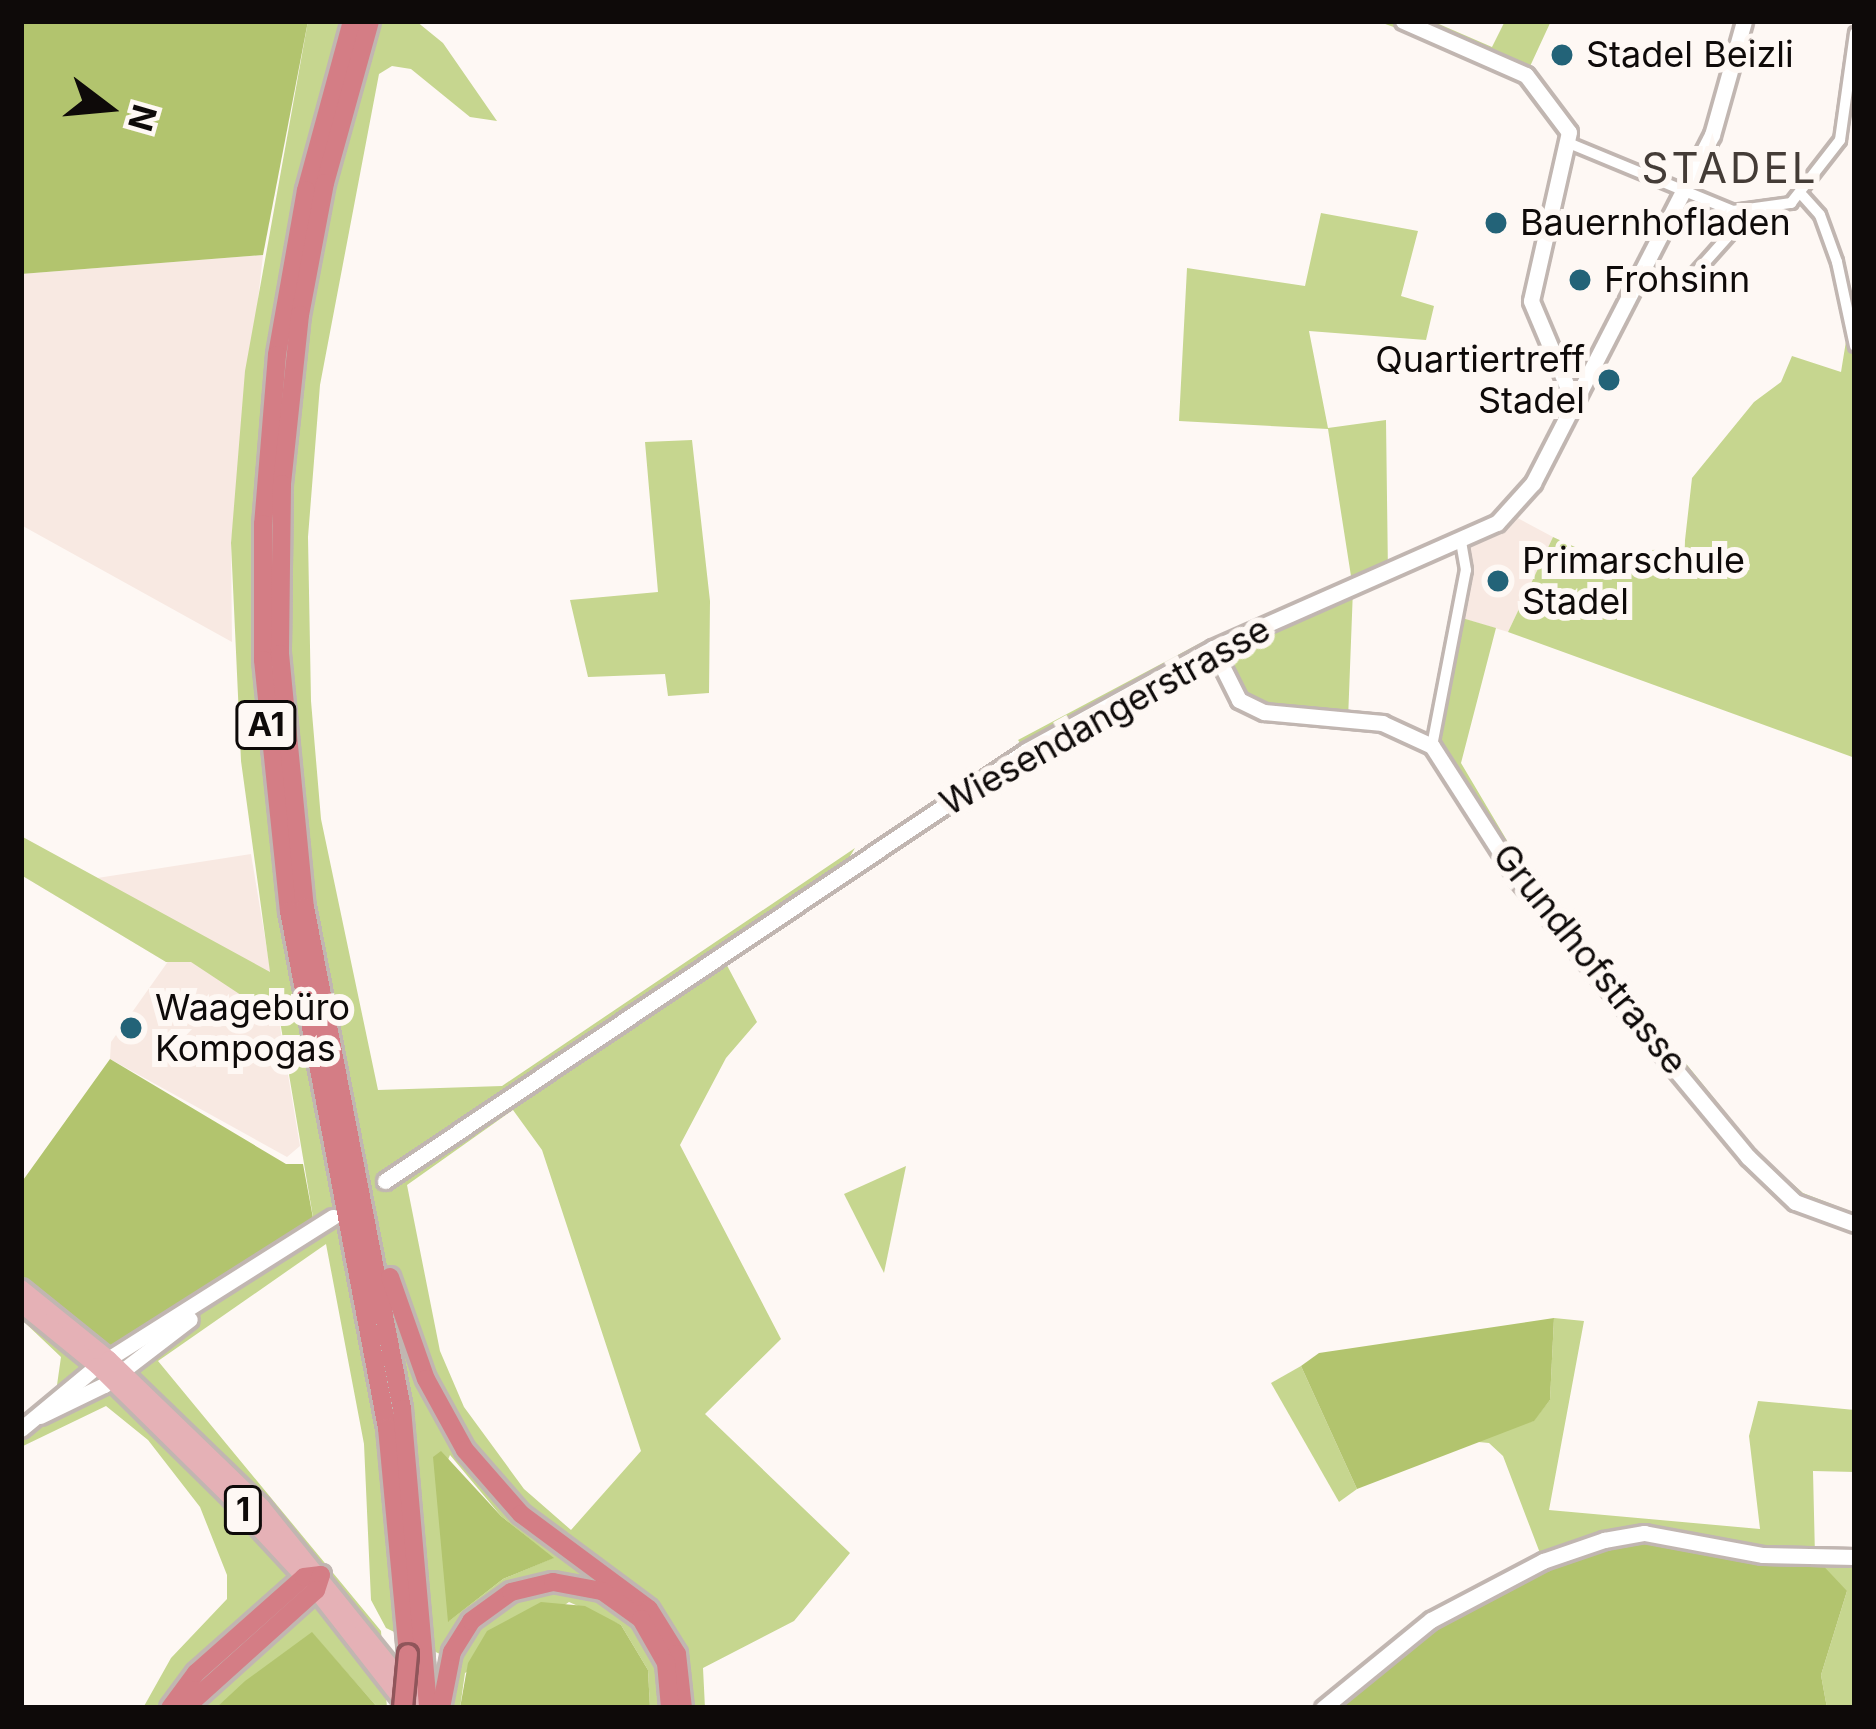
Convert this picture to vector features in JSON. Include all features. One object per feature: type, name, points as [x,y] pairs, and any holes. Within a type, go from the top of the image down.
[{"type":"highway","name":"A1","points":[[352,21],[306,190],[277,355],[262,643],[279,845],[372,1329],[408,1654],[407,1708]]},
{"type":"highway","name":"A1","points":[[370,21],[329,167],[300,315],[279,586],[286,753],[303,890],[367,1210],[409,1459],[427,1680],[434,1706]]},
{"type":"highway","points":[[367,1210],[451,1430],[520,1514],[656,1616],[679,1661],[683,1708]]},
{"type":"highway","points":[[170,1708],[189,1681],[314,1581]]},
{"type":"highway","points":[[185,1708],[314,1581]]},
{"type":"highway","points":[[434,1706],[452,1652],[476,1616],[511,1592],[554,1582],[602,1591],[640,1619],[666,1664],[670,1708]]},
{"type":"main road","points":[[1403,21],[1526,75],[1548,95],[1571,144],[1532,301],[1574,403]]},
{"type":"main road","name":"Wiesendangerstrasse","points":[[385,1181],[941,803],[1213,649],[1461,543],[1523,497],[1684,192],[1730,90],[1744,21]]},
{"type":"main road","points":[[1213,649],[1239,700],[1264,712],[1382,723],[1432,746]]},
{"type":"main road","name":"Grundhofstrasse","points":[[1432,746],[1518,880],[1748,1157],[1796,1202],[1855,1224]]},
{"type":"main road","points":[[21,1429],[333,1217]]},
{"type":"main road","name":"1","points":[[21,1288],[110,1369],[434,1706]]},
{"type":"main road","name":"1","points":[[21,1304],[110,1369]]},
{"type":"main road","points":[[1323,1708],[1431,1620],[1543,1561],[1604,1540],[1644,1532],[1763,1555],[1855,1557]]},
{"type":"main road","name":"1","points":[[314,1581],[407,1708]]},
{"type":"street","points":[[1642,272],[1682,288],[1748,214],[1803,196],[1840,140],[1855,33]]},
{"type":"street","points":[[1571,144],[1748,214]]},
{"type":"street","points":[[1803,196],[1820,215],[1837,262],[1855,346]]},
{"type":"street","points":[[1432,746],[1466,570],[1461,543]]},
{"type":"shaded area","points":[[263,255],[231,543],[232,642],[21,525],[21,274]]},
{"type":"shaded area","name":"Primarschule Stadel","points":[[1508,513],[1553,537],[1508,632],[1452,615],[1466,570],[1461,543]]},
{"type":"shaded area","points":[[251,854],[300,1146],[287,1157],[110,1059],[111,1042],[174,953],[157,917],[91,879]]},
{"type":"green space","points":[[21,21],[308,21],[263,255],[21,274]]},
{"type":"green space","points":[[308,21],[416,21],[443,43],[497,121],[470,117],[411,69],[392,66],[379,74],[320,385],[308,537],[311,701],[321,819],[378,1090],[502,1086],[855,848],[843,868],[721,954],[757,1022],[726,1058],[680,1145],[781,1339],[705,1414],[850,1553],[794,1621],[703,1668],[705,1708],[650,1708],[648,1670],[621,1625],[569,1602],[465,1673],[460,1708],[441,1708],[444,1656],[386,1628],[371,1600],[364,1444],[326,1244],[158,1361],[381,1631],[387,1708],[378,1708],[312,1633],[216,1708],[143,1708],[171,1658],[227,1599],[227,1575],[200,1507],[148,1440],[106,1406],[21,1447],[21,1426],[55,1399],[61,1357],[21,1319],[21,1288],[315,1229],[280,1021],[191,962],[166,962],[21,875],[21,836],[270,972],[241,761],[231,543],[245,371]],"holes":[[[513,1110],[542,1150],[641,1451],[571,1530],[524,1489],[464,1407],[440,1351],[407,1185]],[[450,1455],[501,1516],[553,1558],[503,1579],[449,1621],[437,1486]]]},
{"type":"green space","points":[[1377,21],[1432,21],[1492,47],[1505,21],[1551,21],[1526,75]]},
{"type":"green space","points":[[1321,213],[1418,231],[1401,296],[1434,306],[1426,340],[1309,331],[1328,428],[1386,420],[1388,574],[1353,589],[1328,429],[1179,421],[1187,268],[1305,286]]},
{"type":"green space","points":[[1855,332],[1855,758],[1508,632],[1553,537],[1586,552],[1684,549],[1692,478],[1754,402],[1781,382],[1792,356],[1841,372],[1847,335]]},
{"type":"green space","points":[[692,440],[710,601],[709,693],[668,696],[665,674],[588,677],[570,600],[658,592],[645,442]]},
{"type":"green space","points":[[1353,589],[1348,720],[1239,700],[1217,667],[1168,686],[1163,678],[1026,751],[1018,740],[1206,640],[1213,648]]},
{"type":"green space","points":[[1452,615],[1496,628],[1461,763],[1512,849],[1761,1156],[1803,1193],[1855,1213],[1855,1224],[1795,1202],[1570,942],[1432,746]]},
{"type":"green space","points":[[110,1059],[286,1164],[303,1164],[315,1229],[109,1359],[21,1288],[21,1183]]},
{"type":"green space","points":[[906,1166],[884,1273],[844,1194]]},
{"type":"green space","points":[[1554,1318],[1584,1321],[1549,1510],[1760,1529],[1749,1436],[1758,1401],[1855,1410],[1855,1472],[1813,1471],[1815,1556],[1855,1557],[1855,1708],[1827,1708],[1821,1675],[1847,1591],[1543,1561],[1503,1456],[1489,1443],[1468,1441],[1533,1421],[1550,1400]]},
{"type":"green space","points":[[1554,1318],[1550,1400],[1534,1421],[1357,1489],[1301,1366],[1319,1353]]},
{"type":"green space","points":[[1301,1366],[1357,1489],[1339,1502],[1271,1383]]},
{"type":"green space","points":[[441,1451],[501,1516],[554,1558],[503,1579],[448,1622],[433,1457]]},
{"type":"green space","points":[[1644,1533],[1815,1557],[1847,1591],[1821,1675],[1827,1708],[1323,1708],[1431,1620],[1543,1561]]},
{"type":"green space","points":[[541,1602],[585,1606],[621,1625],[648,1670],[650,1708],[460,1708],[468,1663],[487,1631]]},
{"type":"green space","points":[[312,1632],[378,1708],[216,1708],[245,1681]]},
{"type":"place","name":"Stadel Beizli","points":[[1562,55]]},
{"type":"place","name":"Bauernhofladen","points":[[1496,223]]},
{"type":"place","name":"Frohsinn","points":[[1580,280]]},
{"type":"place","name":"Quartiertreff Stadel","points":[[1609,380]]},
{"type":"place","name":"Primarschule Stadel","points":[[1498,581]]},
{"type":"place","name":"Waagebüro Kompogas","points":[[131,1028]]},
{"type":"district","name":"STADEL","points":[[1730,168]]}]
